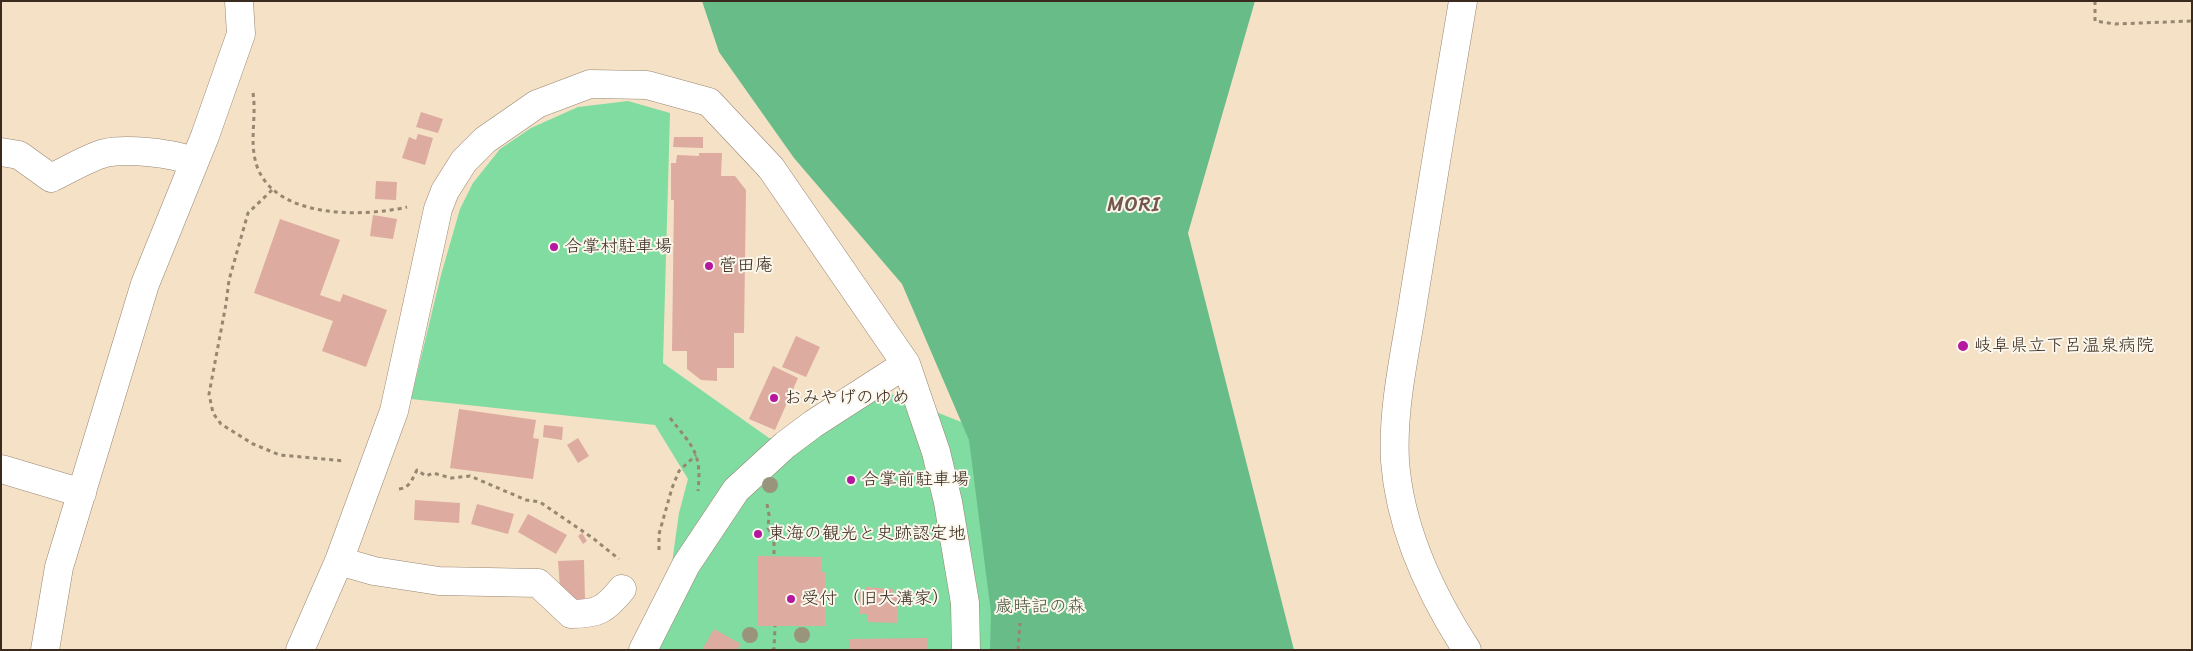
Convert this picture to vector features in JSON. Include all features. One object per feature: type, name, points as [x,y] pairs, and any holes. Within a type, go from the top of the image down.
[{"type":"street","points":[[45,650],[59,567],[145,284],[194,162],[241,34],[239,1]]},
{"type":"street","points":[[1463,1],[1437,151],[1396,412],[1396,461],[1400,497],[1409,535],[1428,582],[1467,650]]},
{"type":"street","points":[[300,650],[339,561],[394,411],[438,209],[445,191],[464,161],[485,140],[537,104],[590,84],[646,85],[709,102],[771,168],[906,364],[936,452],[948,502],[965,604],[966,650]]},
{"type":"street","points":[[1,152],[19,155],[51,178],[104,154],[120,151],[181,156],[194,162]]},
{"type":"street","points":[[643,650],[686,565],[736,490],[785,445],[906,364]]},
{"type":"street","points":[[1,469],[82,492]]},
{"type":"street","points":[[339,561],[374,570],[439,581],[538,583],[571,614],[591,614],[609,605],[622,589]]},
{"type":"path","points":[[2095,1],[2095,21],[2115,24],[2192,21]]},
{"type":"path","points":[[253,89],[252,144],[258,169],[272,190],[294,202],[323,212],[395,209],[445,191]]},
{"type":"path","points":[[272,190],[248,212],[229,280],[209,394],[213,413],[221,424],[245,439],[280,455],[357,462],[372,475],[404,488],[413,480],[417,470],[426,476],[434,473],[451,478],[470,476],[496,488],[543,504],[590,536]]},
{"type":"path","points":[[657,558],[659,534],[672,488],[679,471],[696,454],[670,418]]},
{"type":"path","points":[[769,515],[768,528],[774,538],[774,557]]},
{"type":"path","points":[[1018,650],[1020,623]]},
{"type":"path","points":[[774,650],[775,626]]},
{"type":"green space","name":"歳時記の森","points":[[702,1],[1255,1],[1188,233],[1294,650],[990,650],[991,613],[969,440],[902,284],[794,158],[719,52]]},
{"type":"green space","name":"歳時記の森","points":[[628,101],[670,113],[663,363],[769,438],[807,437],[886,392],[999,437],[1122,650],[653,650],[671,570],[679,513],[688,479],[655,425],[411,399],[441,275],[460,209],[473,183],[500,149],[531,128],[578,107]]},
{"type":"building","points":[[421,112],[443,119],[438,133],[416,127]]},
{"type":"building","points":[[418,134],[433,138],[425,165],[402,158],[409,137],[416,140]]},
{"type":"building","points":[[674,137],[703,137],[703,148],[673,147]]},
{"type":"building","name":"菅田庵","points":[[699,153],[722,153],[721,176],[735,176],[746,190],[744,333],[734,333],[734,368],[717,368],[717,381],[701,380],[687,369],[687,351],[672,351],[674,200],[671,200],[671,163],[676,163],[677,155],[699,156]]},
{"type":"building","points":[[376,181],[397,182],[396,200],[375,199]]},
{"type":"building","points":[[373,215],[397,219],[393,239],[370,236]]},
{"type":"building","points":[[280,219],[340,240],[320,295],[340,302],[343,294],[387,310],[366,367],[322,351],[333,321],[254,293]]},
{"type":"building","points":[[796,336],[820,347],[806,377],[782,367]]},
{"type":"building","name":"おみやげのゆめ","points":[[773,366],[798,378],[775,430],[749,419]]},
{"type":"building","points":[[459,409],[536,420],[533,438],[539,439],[533,479],[450,468]]},
{"type":"building","points":[[544,425],[563,427],[562,440],[543,437]]},
{"type":"building","points":[[578,438],[589,456],[578,463],[567,445]]},
{"type":"building","points":[[415,500],[460,503],[459,523],[414,520]]},
{"type":"building","points":[[477,504],[514,514],[508,534],[471,524]]},
{"type":"building","points":[[528,514],[567,535],[556,554],[518,532]]},
{"type":"building","points":[[582,533],[587,541],[583,544],[578,536]]},
{"type":"building","name":"受付 （旧大溝家）","points":[[757,556],[821,557],[821,572],[825,572],[825,626],[757,626]]},
{"type":"building","points":[[584,560],[585,600],[561,602],[558,561]]},
{"type":"building","points":[[865,587],[893,589],[893,593],[898,594],[897,623],[868,622],[868,614],[859,614],[860,591],[865,592]]},
{"type":"building","points":[[714,629],[741,644],[737,650],[702,650]]},
{"type":"building","points":[[927,638],[927,650],[849,650],[849,639]]},
{"type":"place","name":"合掌村駐車場","points":[[554,247]]},
{"type":"place","name":"菅田庵","points":[[709,266]]},
{"type":"place","name":"岐阜県立下呂温泉病院","points":[[1963,346]]},
{"type":"place","name":"おみやげのゆめ","points":[[774,398]]},
{"type":"place","name":"合掌前駐車場","points":[[851,480]]},
{"type":"place","name":"東海の観光と史跡認定地","points":[[758,534]]},
{"type":"place","name":"受付 （旧大溝家）","points":[[791,599]]},
{"type":"district","name":"MORI","points":[[1134,206]]}]
